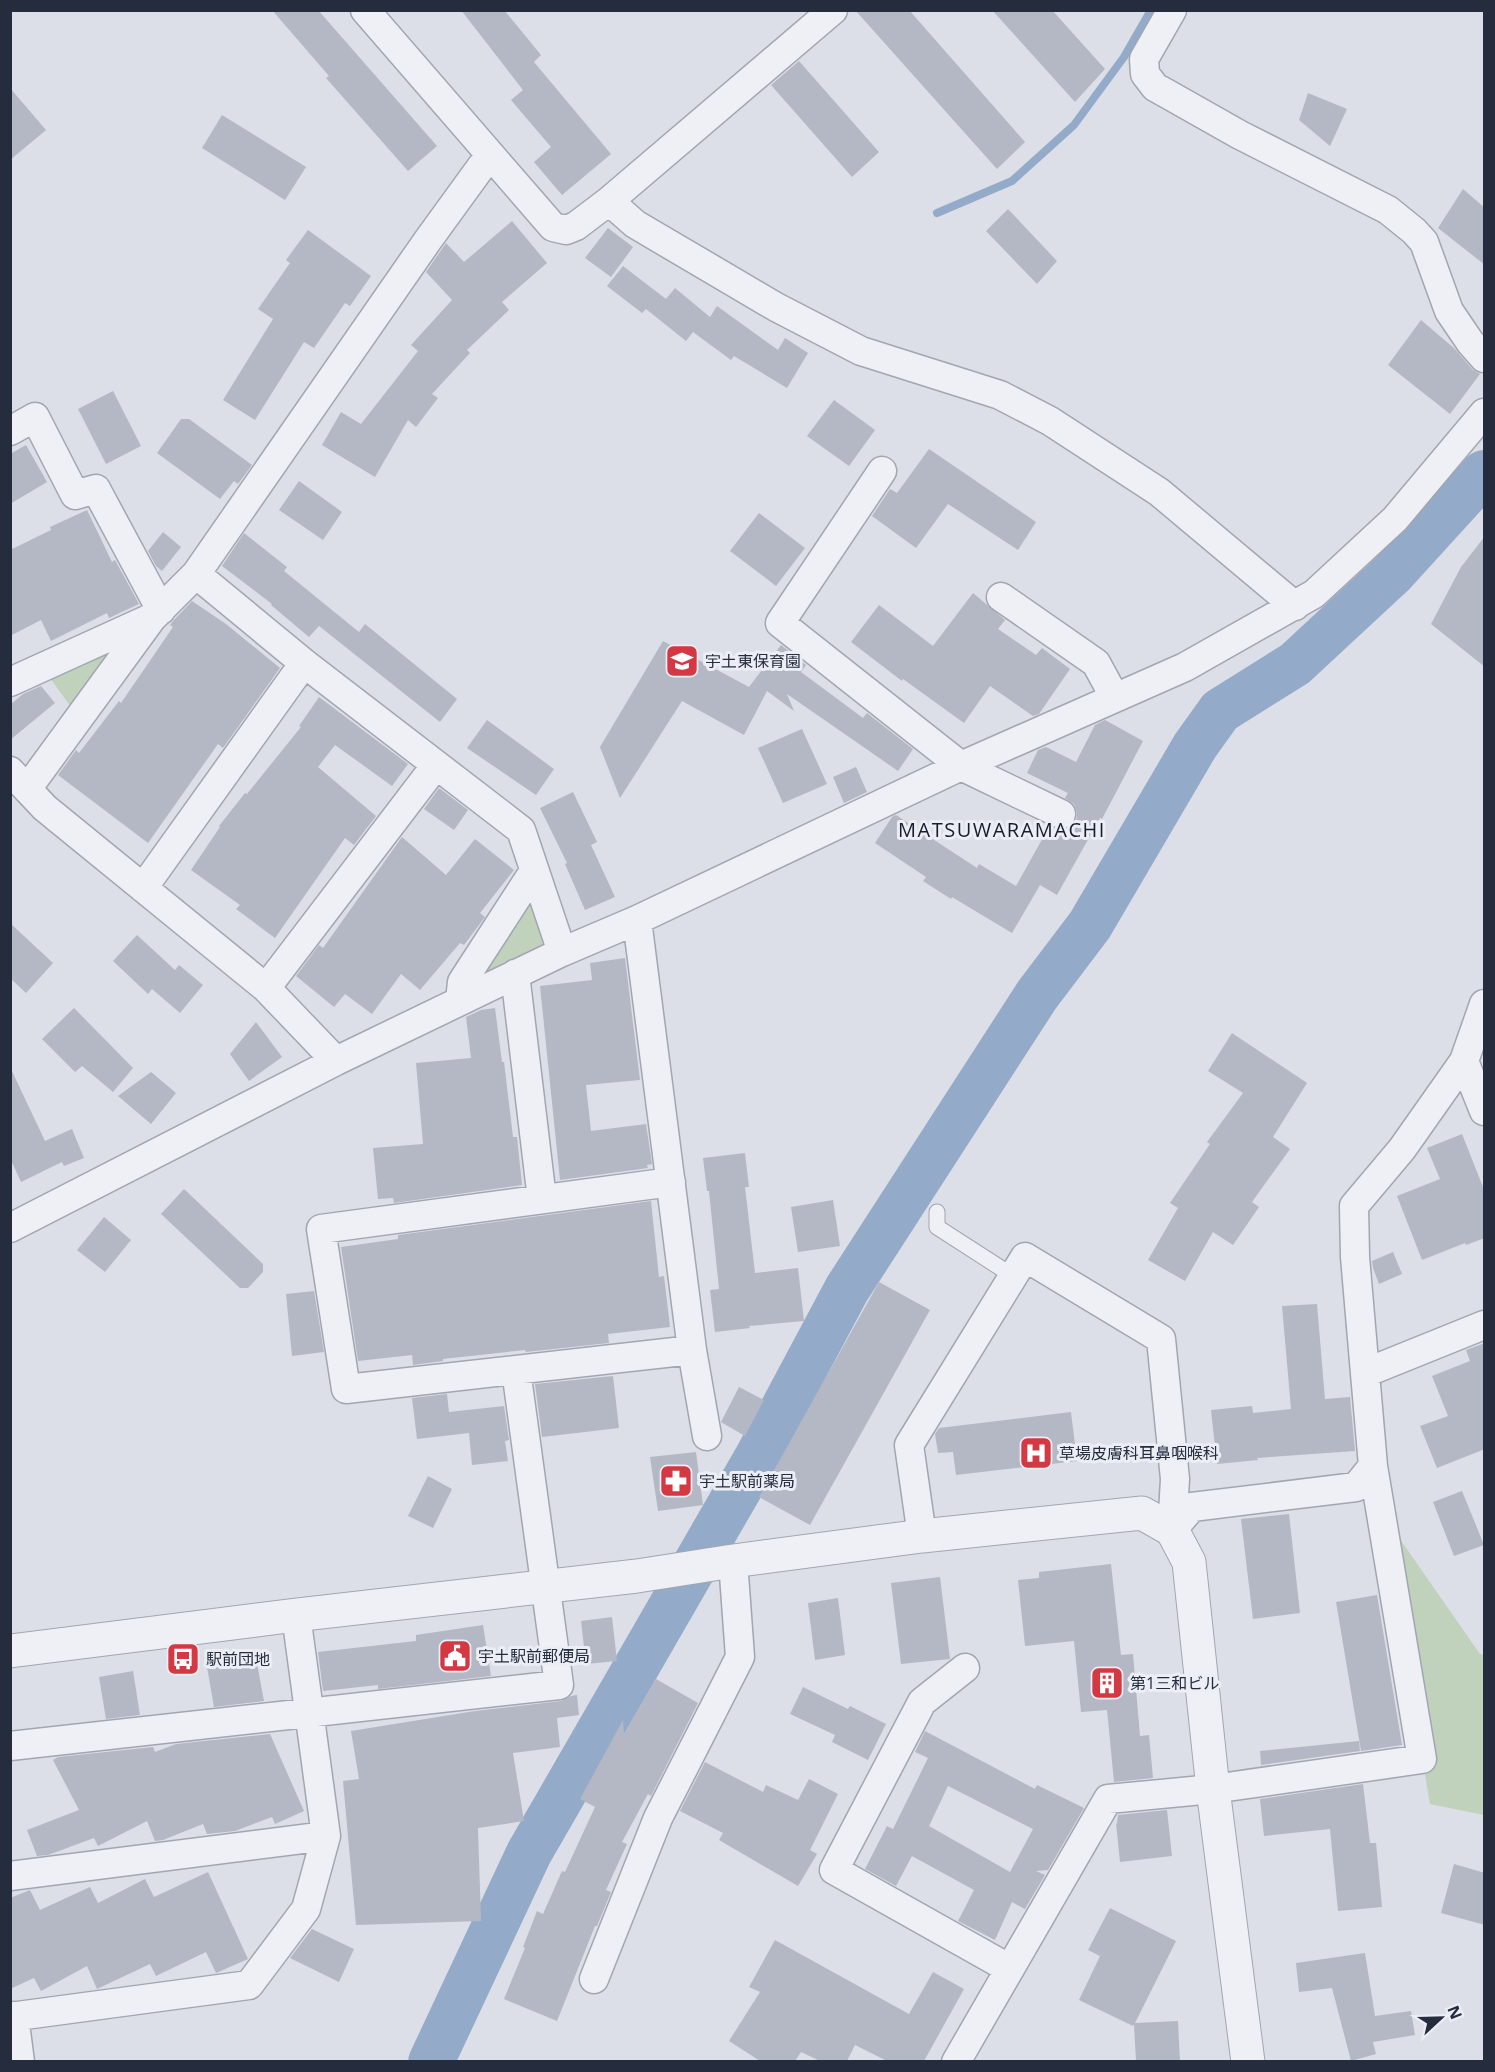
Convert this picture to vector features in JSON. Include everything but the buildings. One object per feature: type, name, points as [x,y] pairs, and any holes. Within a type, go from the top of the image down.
[{"type":"street","points":[[365,10],[553,227],[566,230],[576,226],[609,201],[833,10]]},
{"type":"street","points":[[1172,10],[1144,59],[1145,74],[1155,87],[1240,135],[1317,172],[1388,210],[1414,231],[1424,242],[1449,311],[1470,342],[1485,358]]},
{"type":"street","points":[[336,1061],[266,988],[45,808],[19,780],[157,613],[196,574],[428,240],[481,167],[491,158]]},
{"type":"street","points":[[609,201],[645,230],[776,307],[861,351],[999,395],[1050,421],[1159,492],[1295,606]]},
{"type":"street","points":[[10,1228],[336,1061],[515,974],[637,920],[961,766],[1185,667],[1314,594],[1395,519],[1485,413]]},
{"type":"street","points":[[10,431],[36,417],[75,495],[96,489],[157,613]]},
{"type":"street","points":[[882,471],[780,623],[961,766],[1060,814]]},
{"type":"street","points":[[196,574],[304,663],[521,830],[562,952]]},
{"type":"street","points":[[1001,597],[1096,663],[1115,698]]},
{"type":"street","points":[[10,682],[157,613]]},
{"type":"street","points":[[143,888],[304,663]]},
{"type":"street","points":[[266,988],[436,765]]},
{"type":"street","points":[[460,1001],[462,982],[534,871]]},
{"type":"street","points":[[637,920],[692,1350],[707,1436]]},
{"type":"street","points":[[515,974],[542,1198]]},
{"type":"street","points":[[956,2061],[1108,1799],[1213,1789],[1422,1759],[1373,1466],[1355,1257],[1354,1206],[1402,1149],[1464,1060],[1485,1004]]},
{"type":"street","points":[[1464,1060],[1485,1111]]},
{"type":"street","points":[[671,1182],[321,1229],[346,1389],[692,1350]]},
{"type":"street","points":[[922,1536],[909,1445],[1025,1257],[1161,1339],[1175,1479],[1172,1530],[1189,1562],[1213,1789],[1248,2061]]},
{"type":"street","points":[[1365,1372],[1485,1325]]},
{"type":"street","points":[[10,1746],[559,1684],[516,1370]]},
{"type":"street","points":[[1172,1530],[1192,1507],[1356,1487],[1373,1466]]},
{"type":"street","points":[[10,1652],[673,1570],[922,1536],[1142,1513],[1172,1530]]},
{"type":"street","points":[[594,1979],[658,1818],[740,1657],[733,1561]]},
{"type":"street","points":[[20,2061],[12,2017],[249,1985],[306,1909],[326,1836],[296,1615]]},
{"type":"street","points":[[965,1668],[922,1702],[834,1870],[1010,1969]]},
{"type":"street","points":[[10,1876],[326,1836]]},
{"type":"lane","points":[[937,1212],[937,1227],[1013,1276]]},
{"type":"green space","points":[[153,617],[79,718],[42,667]]},
{"type":"green space","points":[[534,871],[562,952],[462,982]]},
{"type":"green space","points":[[1381,1512],[1480,1654],[1484,1655],[1484,1815],[1430,1804]]},
{"type":"waterway","points":[[937,213],[1012,181],[1074,125],[1124,57],[1151,10]]},
{"type":"waterway","points":[[431,2062],[529,1853],[758,1456],[847,1289],[1037,995],[1090,925],[1195,746],[1220,711],[1295,664],[1392,574],[1484,473]]},
{"type":"place","name":"宇土東保育園","points":[[682,661]]},
{"type":"place","name":"草場皮膚科耳鼻咽喉科","points":[[1036,1453]]},
{"type":"place","name":"宇土駅前薬局","points":[[676,1481]]},
{"type":"place","name":"宇土駅前郵便局","points":[[455,1656]]},
{"type":"place","name":"駅前団地","points":[[183,1659]]},
{"type":"place","name":"第1三和ビル","points":[[1107,1683]]},
{"type":"district","name":"MATSUWARAMACHI","points":[[1002,830]]}]
